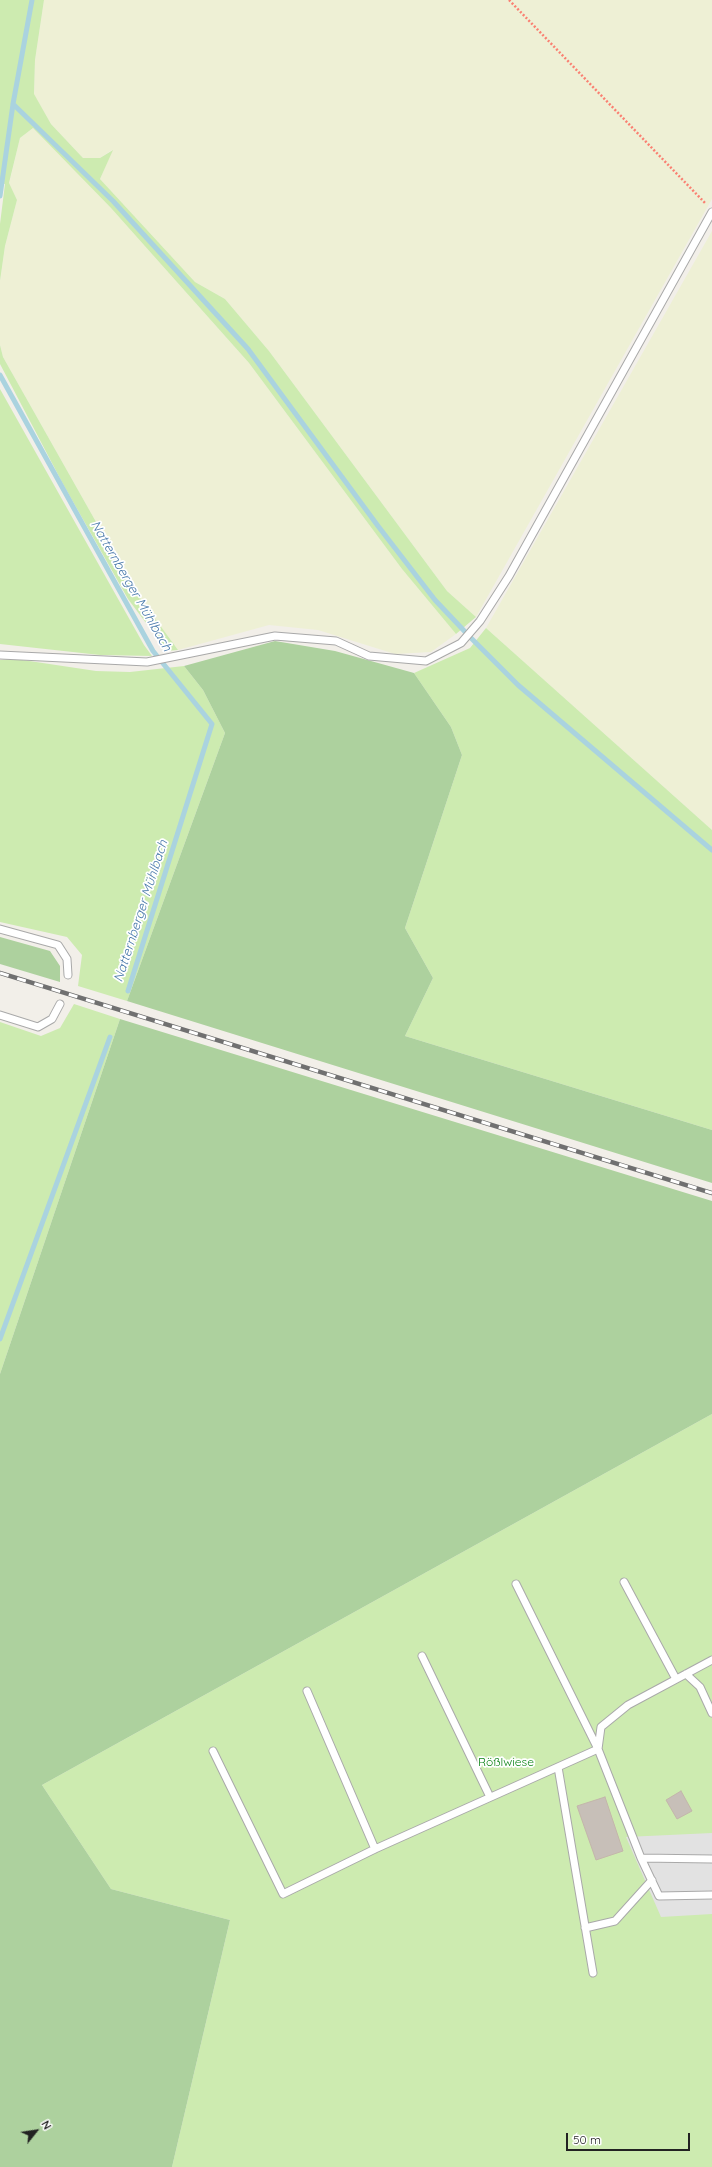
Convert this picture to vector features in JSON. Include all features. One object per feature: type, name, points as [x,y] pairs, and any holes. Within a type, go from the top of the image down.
[{"type":"lane","points":[[0,655],[147,662],[276,636],[336,641],[369,656],[426,661],[461,643],[480,621],[513,569],[712,210]]},
{"type":"lane","points":[[0,929],[58,945],[67,959],[68,976]]},
{"type":"lane","points":[[0,1015],[38,1028],[52,1019],[60,1004]]},
{"type":"lane","points":[[624,1582],[676,1679]]},
{"type":"lane","points":[[516,1584],[598,1749],[641,1858],[659,1896],[712,1895]]},
{"type":"lane","points":[[422,1656],[490,1797]]},
{"type":"lane","points":[[598,1749],[601,1727],[628,1705],[712,1660]]},
{"type":"lane","points":[[686,1674],[700,1688],[712,1713]]},
{"type":"lane","points":[[306,1691],[375,1849]]},
{"type":"lane","points":[[213,1751],[283,1894],[375,1849],[598,1749]]},
{"type":"lane","points":[[558,1767],[593,1973]]},
{"type":"lane","points":[[641,1858],[712,1859]]},
{"type":"lane","points":[[585,1928],[615,1921],[652,1880]]},
{"type":"path","points":[[509,0],[712,210]]},
{"type":"green space","points":[[0,0],[44,0],[35,60],[34,94],[51,124],[83,158],[100,158],[113,150],[100,179],[195,282],[225,299],[269,351],[447,591],[476,617],[456,634],[402,569],[249,363],[111,208],[33,128],[20,138],[9,183],[17,200],[5,246],[0,281],[0,224],[5,184],[0,183]]},
{"type":"green space","points":[[44,0],[712,0],[712,199],[476,617],[447,591],[269,351],[225,299],[195,282],[100,179],[112,150],[100,158],[83,158],[51,124],[34,95],[35,60]]},
{"type":"green space","points":[[33,128],[111,208],[249,363],[402,569],[456,634],[431,652],[395,654],[318,630],[269,625],[178,650],[135,591],[3,357],[0,345],[0,281],[5,246],[17,200],[9,184],[20,138]]},
{"type":"green space","points":[[712,231],[712,830],[486,628]]},
{"type":"green space","points":[[0,345],[3,357],[135,591],[178,650],[167,651],[128,599],[63,484],[0,364]]},
{"type":"green space","points":[[0,389],[144,645],[152,656],[100,655],[0,644]]},
{"type":"green space","points":[[486,628],[712,830],[712,1130],[405,1036],[433,978],[405,928],[462,755],[451,727],[414,673],[470,648]]},
{"type":"green space","points":[[275,641],[335,651],[414,673],[451,727],[462,755],[405,928],[433,978],[405,1036],[712,1130],[712,1183],[127,1001],[225,733],[203,690],[184,666]]},
{"type":"green space","points":[[16,659],[96,671],[130,672],[184,666],[203,690],[225,733],[127,1001],[78,986],[82,955],[67,937],[0,922],[0,660]]},
{"type":"green space","points":[[0,937],[50,951],[60,966],[60,982],[0,964]]},
{"type":"green space","points":[[74,1004],[120,1019],[0,1374],[0,1022],[41,1036],[60,1028]]},
{"type":"green space","points":[[120,1019],[712,1201],[712,1414],[42,1785],[111,1889],[230,1920],[172,2167],[0,2167],[0,1374]]},
{"type":"green space","name":"Rößlwiese","points":[[712,1414],[712,2167],[172,2167],[230,1920],[111,1889],[42,1785]]},
{"type":"shaded area","points":[[712,1833],[712,1914],[661,1917],[626,1837]]},
{"type":"building","points":[[681,1791],[692,1811],[677,1819],[666,1800]]},
{"type":"building","points":[[605,1797],[623,1851],[596,1860],[577,1806]]},
{"type":"waterway","name":"Natternberger Mühlbach","points":[[0,196],[13,104],[32,0]]},
{"type":"waterway","points":[[13,104],[113,201],[248,349],[378,526],[435,600],[518,685],[712,850]]},
{"type":"waterway","name":"Natternberger Mühlbach","points":[[0,375],[153,651],[212,724],[128,991]]},
{"type":"waterway","name":"Natternberger Mühlbach","points":[[0,1339],[110,1037]]},
{"type":"railway","points":[[0,973],[712,1193]]}]
